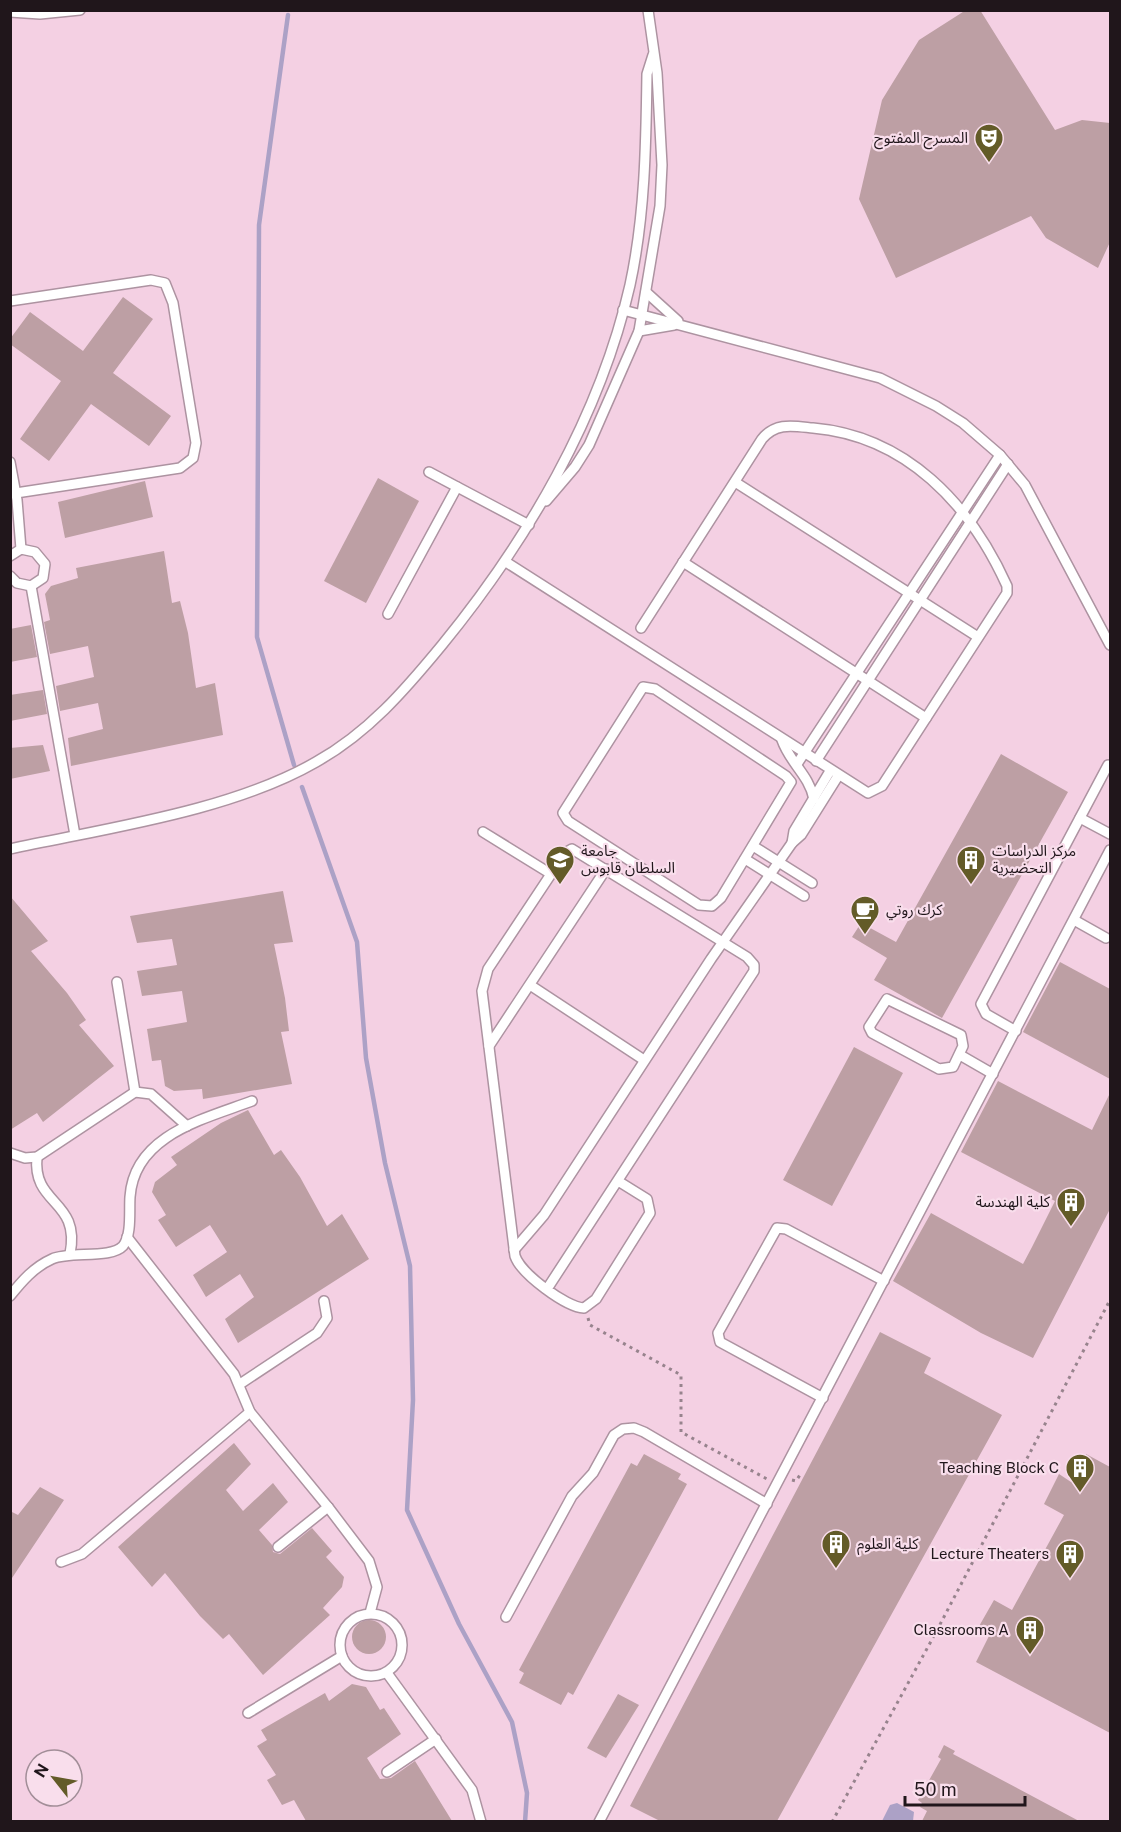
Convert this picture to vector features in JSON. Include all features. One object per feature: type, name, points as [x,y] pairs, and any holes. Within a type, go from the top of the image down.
[{"type":"lane","points":[[10,12],[40,14],[80,10]]},
{"type":"lane","points":[[542,504],[560,487],[589,445],[639,331],[660,206],[662,165],[657,73],[649,11]]},
{"type":"lane","points":[[10,849],[210,805],[274,783],[317,762],[357,735],[393,703],[506,562],[542,504],[597,384],[630,283],[642,204],[647,74],[653,55]]},
{"type":"lane","points":[[10,301],[151,280],[165,283],[173,303],[196,443],[193,458],[180,468],[16,493]]},
{"type":"lane","points":[[646,292],[671,316],[686,325]]},
{"type":"lane","points":[[623,310],[880,378],[954,417],[1000,455],[1025,484],[1110,645]]},
{"type":"lane","points":[[639,331],[654,327],[686,325]]},
{"type":"lane","points":[[506,562],[863,791],[878,790],[1007,593],[1007,586],[971,521],[932,480],[899,456],[863,436],[790,425],[774,428],[762,439],[641,628]]},
{"type":"lane","points":[[797,764],[1000,455]]},
{"type":"lane","points":[[10,462],[16,493],[21,549]]},
{"type":"lane","points":[[816,761],[1008,464]]},
{"type":"lane","points":[[429,472],[529,525]]},
{"type":"lane","points":[[735,482],[978,637]]},
{"type":"lane","points":[[388,614],[457,487]]},
{"type":"lane","points":[[10,556],[21,549],[35,552],[45,564],[43,578],[31,586],[17,583],[10,576]]},
{"type":"lane","points":[[683,562],[926,718]]},
{"type":"lane","points":[[31,586],[75,835]]},
{"type":"lane","points":[[643,687],[655,689],[789,778],[790,787],[753,846],[717,903],[705,907],[565,817],[566,805],[643,687]]},
{"type":"lane","points":[[782,740],[785,749],[810,783],[814,799]]},
{"type":"lane","points":[[1016,1031],[986,1014],[981,1004],[1108,765]]},
{"type":"lane","points":[[792,843],[794,831],[834,773]]},
{"type":"lane","points":[[514,1251],[544,1215],[723,942],[792,843],[801,835],[834,773]]},
{"type":"lane","points":[[1080,818],[1110,834]]},
{"type":"lane","points":[[483,832],[551,874]]},
{"type":"lane","points":[[753,846],[812,883]]},
{"type":"lane","points":[[547,1289],[754,971],[751,960],[572,849],[565,853],[484,976],[482,991],[514,1251],[522,1270],[547,1289],[577,1308],[584,1308],[596,1299],[650,1213],[647,1199],[618,1180]]},
{"type":"lane","points":[[599,1821],[1110,850]]},
{"type":"lane","points":[[745,859],[804,896]]},
{"type":"lane","points":[[489,1046],[606,869]]},
{"type":"lane","points":[[1074,920],[1106,938]]},
{"type":"lane","points":[[117,982],[135,1092]]},
{"type":"lane","points":[[530,985],[644,1060]]},
{"type":"lane","points":[[887,999],[895,1000],[961,1035],[963,1046],[960,1055],[953,1066],[939,1069],[878,1036],[869,1028],[882,1004],[887,999]]},
{"type":"lane","points":[[960,1055],[993,1074]]},
{"type":"lane","points":[[10,1153],[25,1158],[37,1156],[135,1092],[151,1094],[186,1126]]},
{"type":"lane","points":[[10,1296],[37,1268],[70,1254],[114,1252],[122,1247],[127,1237],[131,1186],[137,1166],[151,1150],[186,1126],[252,1101]]},
{"type":"lane","points":[[37,1156],[38,1180],[71,1222],[73,1238],[70,1254]]},
{"type":"lane","points":[[823,1398],[720,1342],[718,1333],[777,1228],[786,1228],[884,1281]]},
{"type":"lane","points":[[127,1237],[230,1368],[240,1384],[250,1412],[369,1561],[375,1574],[377,1587],[370,1613]]},
{"type":"lane","points":[[240,1384],[323,1327],[327,1309],[324,1301]]},
{"type":"lane","points":[[62,1562],[82,1554],[250,1412]]},
{"type":"lane","points":[[506,1617],[572,1496],[593,1473],[614,1435],[623,1429],[634,1428],[644,1432],[767,1504]]},
{"type":"lane","points":[[278,1547],[328,1507]]},
{"type":"lane","points":[[370,1613],[382,1615],[392,1621],[400,1630],[403,1642],[402,1654],[396,1665],[387,1672],[366,1676],[356,1672],[342,1656],[340,1644],[342,1633],[349,1623],[358,1616],[370,1613]]},
{"type":"lane","points":[[248,1713],[342,1656]]},
{"type":"lane","points":[[387,1672],[472,1790],[481,1821]]},
{"type":"lane","points":[[387,1772],[436,1739]]},
{"type":"path","points":[[832,1821],[940,1623],[1110,1300]]},
{"type":"path","points":[[584,1308],[590,1325],[681,1375],[681,1432],[768,1480]]},
{"type":"shaded area","name":"جامعة السلطان قابوس","points":[[11,11],[1110,11],[1110,1821],[11,1822]]},
{"type":"shaded area","points":[[897,1803],[914,1812],[913,1821],[882,1821],[890,1805]]},
{"type":"building","name":"المسرح المفتوح","points":[[966,10],[980,10],[1055,130],[1082,120],[1110,123],[1110,242],[1098,268],[1046,238],[1031,216],[896,278],[859,199],[882,100],[919,40]]},
{"type":"building","points":[[123,297],[153,319],[113,373],[171,416],[149,446],[91,404],[49,461],[20,439],[61,381],[10,344],[10,339],[30,312],[83,351]]},
{"type":"building","points":[[378,478],[419,501],[366,603],[324,581]]},
{"type":"building","points":[[145,481],[153,517],[65,538],[58,502]]},
{"type":"building","points":[[164,551],[172,603],[180,601],[188,633],[196,688],[215,683],[223,735],[71,766],[68,738],[103,729],[98,703],[60,711],[56,686],[94,677],[88,646],[50,654],[44,622],[50,620],[45,594],[51,586],[78,578],[76,568]]},
{"type":"building","points":[[31,625],[37,657],[10,662],[10,629]]},
{"type":"building","points":[[43,690],[47,714],[10,721],[10,695]]},
{"type":"building","points":[[43,745],[50,771],[10,779],[10,748]]},
{"type":"building","name":"مركز الدراسات التحضيرية","points":[[1001,754],[1068,792],[942,1018],[874,980],[887,958],[852,937],[861,923],[896,942]]},
{"type":"building","points":[[283,891],[293,942],[274,944],[289,1031],[281,1032],[292,1084],[203,1099],[202,1089],[174,1091],[165,1086],[161,1060],[152,1061],[147,1029],[187,1022],[182,991],[142,996],[137,971],[177,965],[172,939],[137,943],[130,916]]},
{"type":"building","points":[[10,896],[48,941],[31,951],[67,993],[86,1020],[79,1025],[114,1066],[43,1122],[37,1113],[10,1130]]},
{"type":"building","points":[[1060,962],[1110,989],[1110,1079],[1023,1032]]},
{"type":"building","points":[[854,1047],[903,1073],[832,1206],[783,1180]]},
{"type":"building","points":[[998,1081],[1092,1130],[1110,1093],[1110,1209],[1033,1358],[981,1333],[893,1281],[931,1213],[1023,1264],[1032,1247],[1055,1201],[961,1152]]},
{"type":"building","points":[[248,1110],[274,1155],[281,1150],[300,1177],[327,1226],[342,1214],[369,1259],[238,1343],[225,1319],[254,1297],[240,1274],[206,1297],[193,1275],[227,1252],[210,1225],[176,1247],[158,1220],[166,1215],[152,1192],[155,1182],[177,1165],[171,1157],[221,1123]]},
{"type":"building","name":"كلية العلوم","points":[[880,1332],[931,1358],[924,1373],[1002,1415],[777,1821],[660,1821],[630,1806]]},
{"type":"building","points":[[234,1443],[251,1464],[226,1490],[243,1511],[273,1483],[288,1502],[259,1530],[272,1545],[273,1552],[280,1554],[312,1528],[332,1551],[326,1557],[344,1577],[342,1587],[323,1608],[330,1615],[263,1675],[229,1634],[223,1639],[200,1616],[165,1573],[152,1587],[118,1547]]},
{"type":"building","points":[[644,1454],[681,1474],[678,1479],[687,1484],[573,1695],[568,1692],[561,1705],[519,1683],[524,1673],[519,1670],[631,1463],[637,1466]]},
{"type":"building","points":[[1086,1454],[1110,1467],[1110,1733],[976,1662],[990,1634],[978,1628],[994,1600],[1012,1610],[1064,1515],[1044,1504],[1059,1474],[1071,1482]]},
{"type":"building","points":[[40,1487],[64,1500],[10,1581],[10,1511],[18,1515]]},
{"type":"building","points":[[369,1620],[381,1625],[386,1637],[381,1649],[369,1654],[357,1649],[352,1637],[357,1625]]},
{"type":"building","points":[[352,1684],[366,1687],[380,1710],[384,1708],[401,1734],[367,1758],[380,1779],[391,1778],[415,1761],[452,1821],[306,1821],[294,1800],[282,1805],[267,1780],[276,1775],[257,1746],[267,1740],[261,1730],[325,1693],[329,1701]]},
{"type":"building","points":[[618,1694],[639,1705],[606,1758],[587,1748]]},
{"type":"building","points":[[944,1745],[955,1751],[953,1754],[1079,1821],[922,1821],[927,1811],[920,1807],[922,1803],[918,1800],[941,1759],[938,1757]]},
{"type":"waterway","points":[[288,15],[259,225],[257,637],[294,765]]},
{"type":"waterway","points":[[302,787],[357,942],[366,1058],[385,1163],[410,1266],[413,1400],[407,1510],[459,1624],[512,1722],[527,1793],[525,1822]]},
{"type":"place","name":"المسرح المفتوح","points":[[989,164]]},
{"type":"place","name":"جامعة السلطان قابوس","points":[[560,886]]},
{"type":"place","name":"مركز الدراسات التحضيرية","points":[[971,886]]},
{"type":"place","name":"كرك روتي","points":[[865,936]]},
{"type":"place","name":"كلية الهندسة","points":[[1071,1228]]},
{"type":"place","name":"Teaching Block C","points":[[1080,1494]]},
{"type":"place","name":"كلية العلوم","points":[[836,1570]]},
{"type":"place","name":"Lecture Theaters","points":[[1070,1580]]},
{"type":"place","name":"Classrooms A","points":[[1030,1656]]}]
